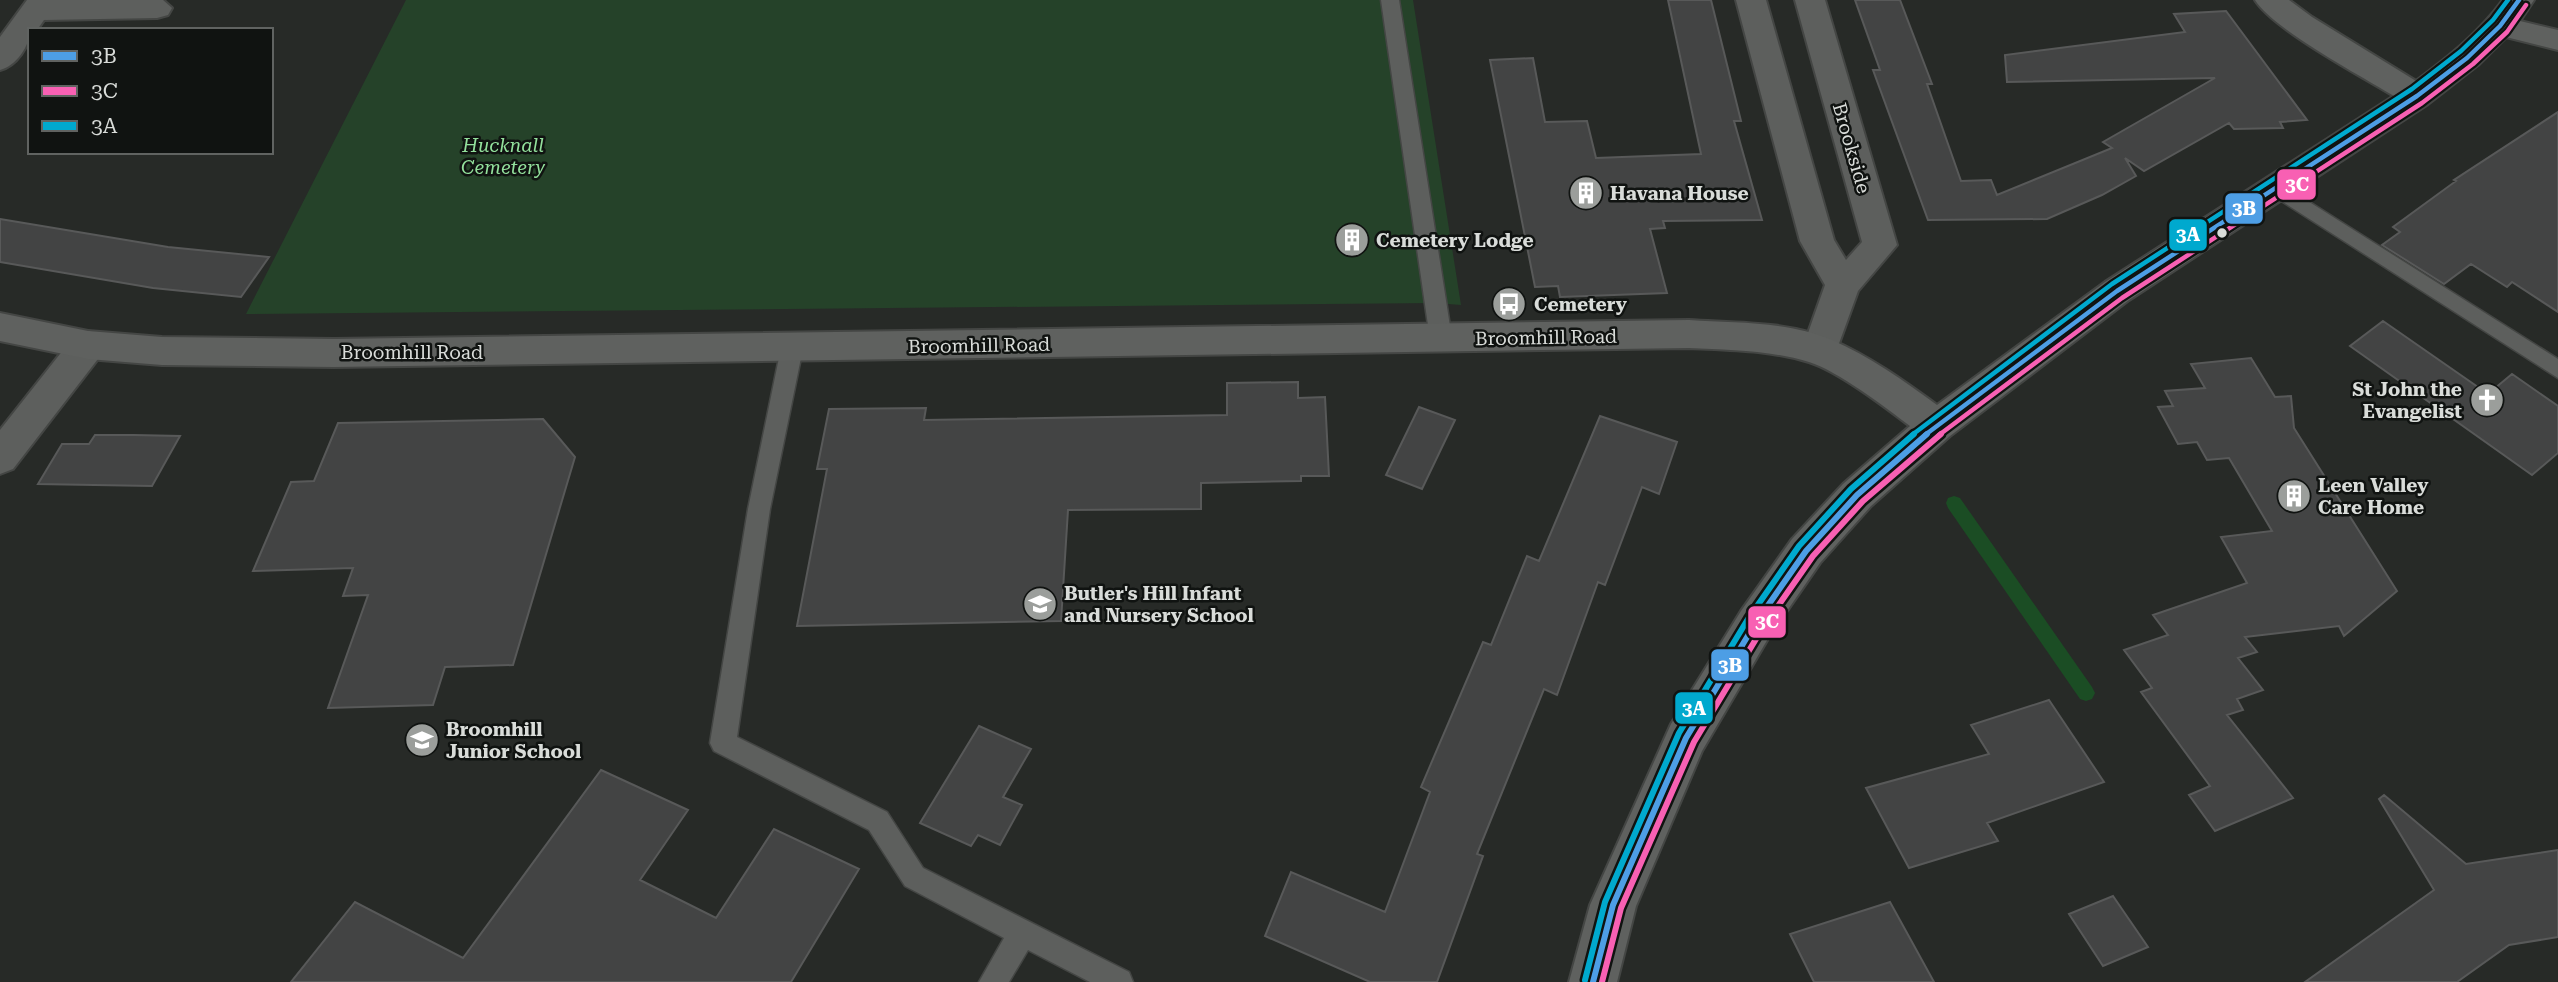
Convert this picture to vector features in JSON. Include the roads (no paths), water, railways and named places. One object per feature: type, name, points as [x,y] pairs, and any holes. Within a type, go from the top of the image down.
[{"type":"street","points":[[1751,0],[1817,241],[1843,285]]},
{"type":"street","name":"Brookside","points":[[1810,0],[1880,245],[1843,285],[1820,350]]},
{"type":"street","points":[[2270,0],[2301,24],[2417,96]]},
{"type":"street","points":[[1593,982],[1614,905],[1686,738],[1755,624],[1805,551],[1857,495],[1937,425],[2117,291],[2417,96],[2467,58],[2500,26],[2519,0]]},
{"type":"street","points":[[0,60],[39,5],[158,8]]},
{"type":"street","points":[[2500,26],[2558,40]]},
{"type":"street","name":"Broomhill Road","points":[[0,327],[88,345],[162,351],[334,353],[1689,334],[1769,340],[1820,350],[1888,389],[1937,425]]},
{"type":"street","points":[[0,458],[88,345]]},
{"type":"lane","points":[[1390,0],[1441,339]]},
{"type":"lane","points":[[2276,188],[2558,370]]},
{"type":"lane","points":[[792,348],[759,509],[723,743],[878,821],[914,877],[1119,982]]},
{"type":"lane","points":[[993,982],[1022,933]]},
{"type":"waterway","points":[[1954,503],[2086,693]]},
{"type":"place","name":"Havana House","points":[[1586,193]]},
{"type":"place","name":"Cemetery Lodge","points":[[1352,240]]},
{"type":"place","name":"Cemetery","points":[[1509,304]]},
{"type":"place","name":"St John the Evangelist","points":[[2487,400]]},
{"type":"place","name":"Leen Valley Care Home","points":[[2294,496]]},
{"type":"place","name":"Butler's Hill Infant and Nursery School","points":[[1040,604]]},
{"type":"place","name":"Broomhill Junior School","points":[[422,740]]},
{"type":"park label","name":"Hucknall Cemetery","points":[[503,156]]}]
